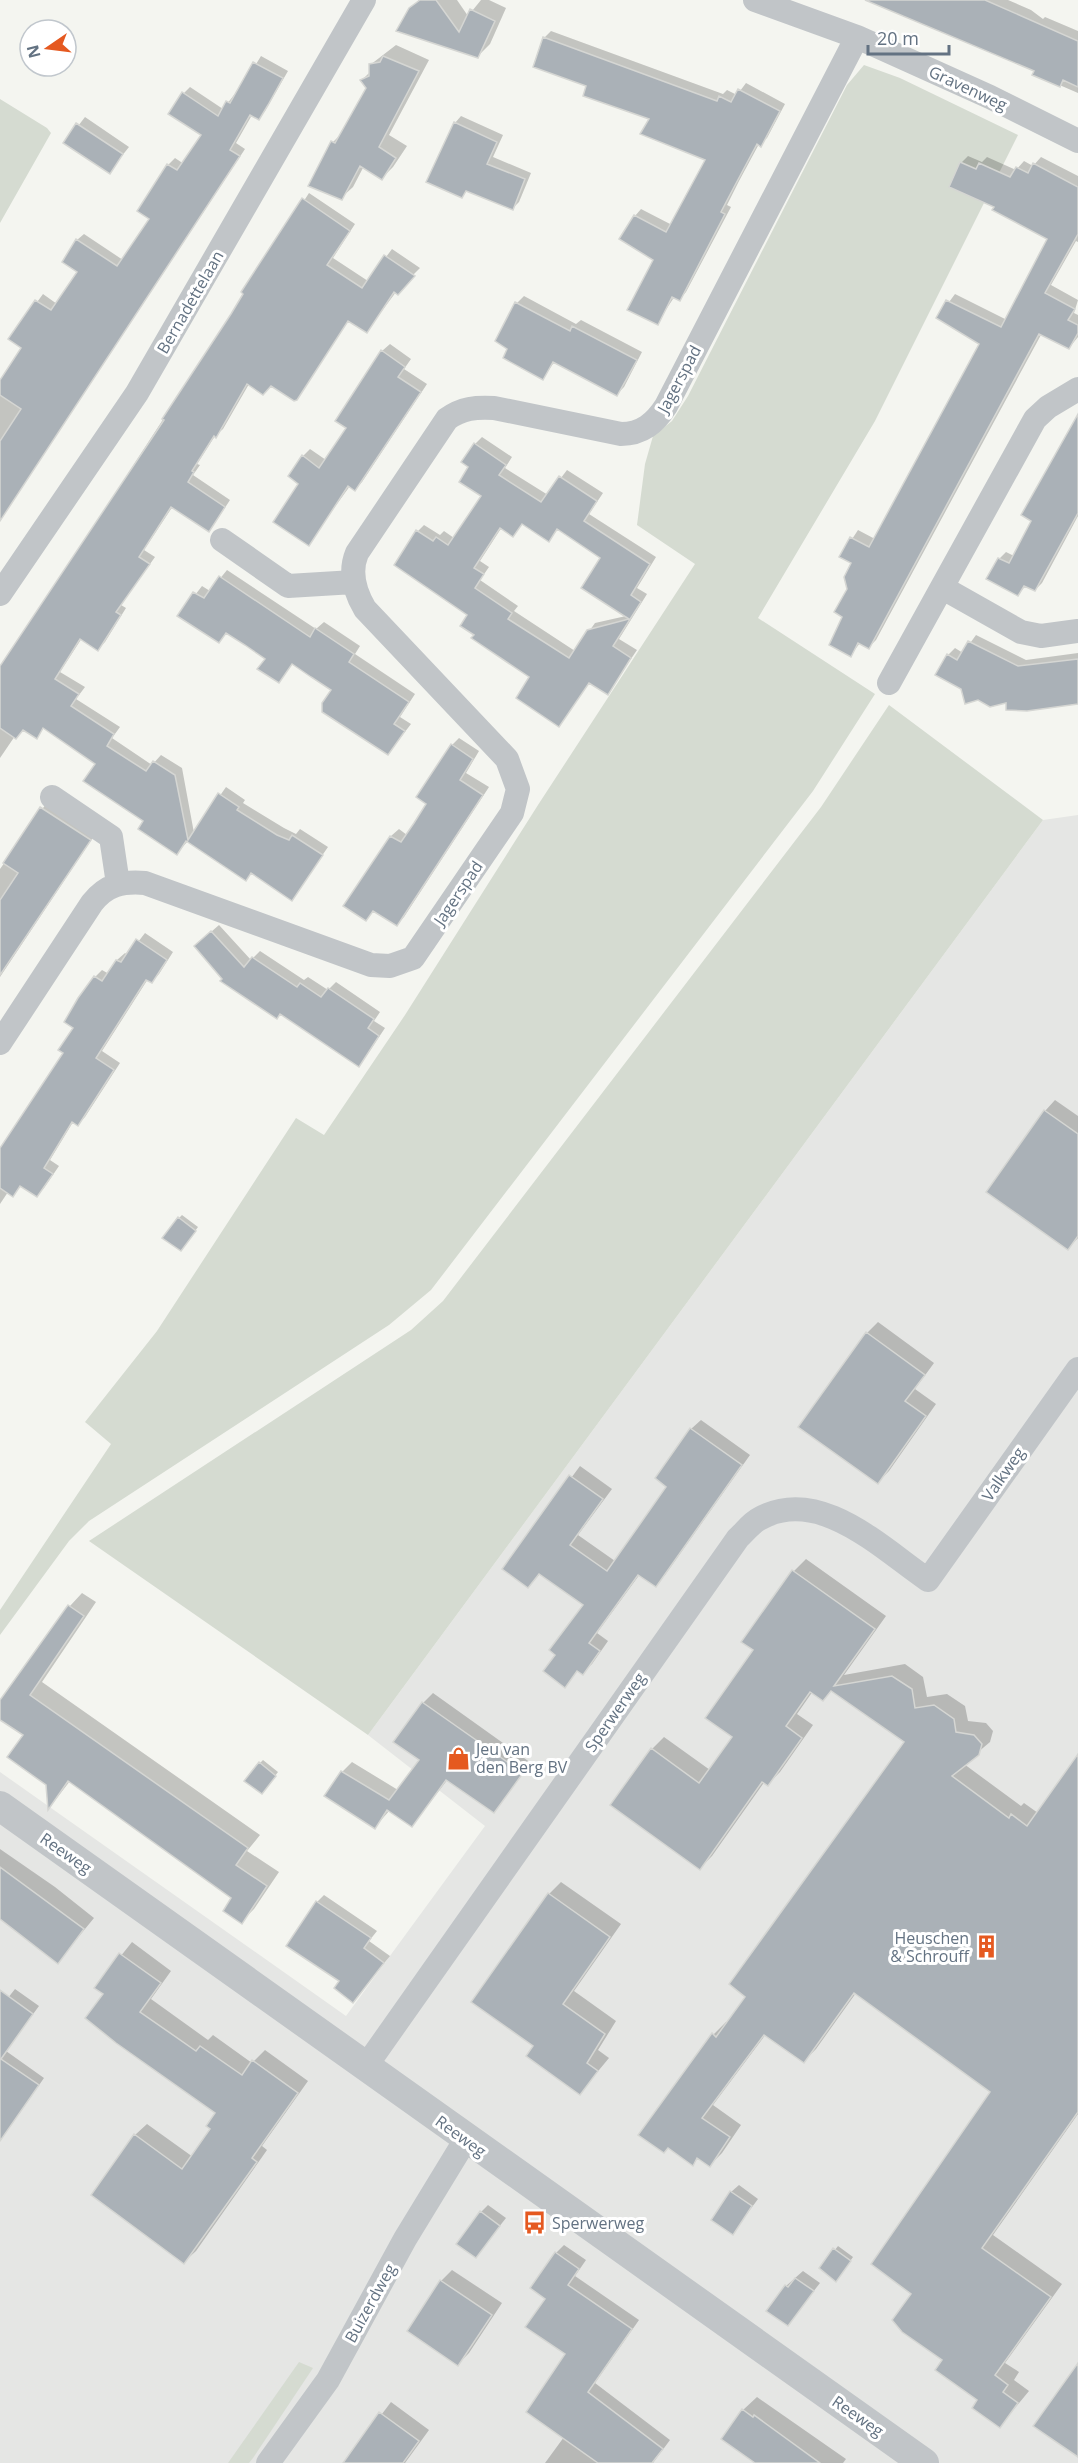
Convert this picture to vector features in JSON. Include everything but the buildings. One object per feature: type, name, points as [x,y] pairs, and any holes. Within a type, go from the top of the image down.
[{"type":"street","name":"Bernadettelaan","points":[[0,594],[137,393],[364,0]]},
{"type":"street","name":"Gravenweg","points":[[755,0],[856,37],[990,97],[1078,141]]},
{"type":"street","name":"Jagerspad","points":[[118,884],[145,884],[371,965],[390,966],[412,958],[512,813],[518,789],[507,759],[365,609],[354,582],[353,567],[357,553],[447,419],[456,412],[478,407],[494,408],[621,434],[635,432],[653,424],[666,406],[856,37]]},
{"type":"street","points":[[889,683],[1035,419],[1048,407],[1078,389]]},
{"type":"street","points":[[222,540],[288,586],[354,582]]},
{"type":"street","points":[[943,588],[1021,632],[1041,636],[1078,631]]},
{"type":"street","points":[[0,1043],[92,903],[100,893],[118,884],[111,837],[52,797]]},
{"type":"street","name":"Valkweg","points":[[928,1580],[1078,1369]]},
{"type":"street","name":"Sperwerweg","points":[[366,2066],[738,1538],[758,1520],[795,1509],[817,1510],[838,1518],[928,1580]]},
{"type":"street","name":"Reeweg","points":[[0,1806],[924,2463]]},
{"type":"street","name":"Buizerdweg","points":[[268,2463],[328,2380],[405,2239],[466,2139]]},
{"type":"shaded area","points":[[864,65],[900,78],[1018,135],[875,421],[758,618],[875,694],[813,791],[431,1290],[389,1325],[89,1521],[69,1541],[0,1635],[0,1610],[111,1444],[85,1422],[157,1331],[296,1118],[324,1135],[405,1015],[695,564],[637,525],[645,464],[653,436],[672,421],[688,396],[847,85]]},
{"type":"shaded area","points":[[0,99],[47,128],[51,133],[0,223]]},
{"type":"shaded area","points":[[889,705],[1043,820],[368,1735],[89,1541],[411,1330],[443,1301],[821,807]]},
{"type":"shaded area","points":[[1078,815],[1078,2463],[0,2463],[0,1772],[346,2016],[485,1826],[368,1735],[1043,820]]},
{"type":"shaded area","points":[[299,2362],[313,2368],[253,2458],[249,2463],[228,2463]]},
{"type":"place","name":"Jeu van den Berg BV","points":[[458,1758]]},
{"type":"place","name":"Heuschen & Schrouff","points":[[987,1947]]},
{"type":"place","name":"Sperwerweg","points":[[534,2223]]}]
